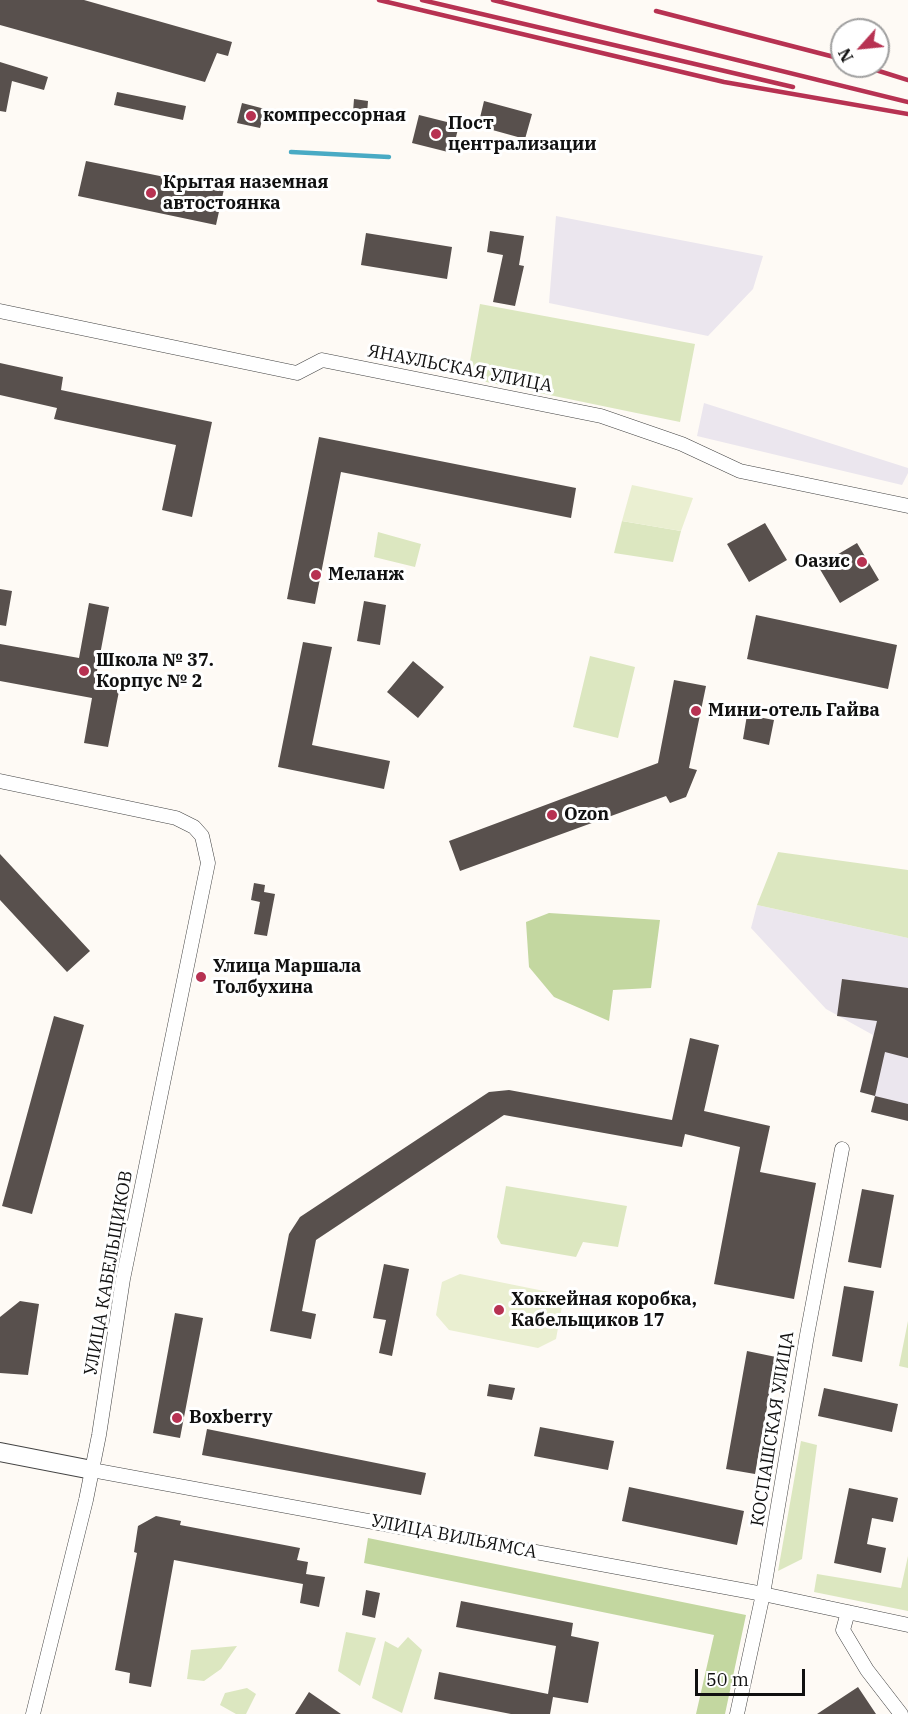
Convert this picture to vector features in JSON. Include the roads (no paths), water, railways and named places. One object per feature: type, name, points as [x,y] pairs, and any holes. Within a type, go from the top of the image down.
[{"type":"street","name":"ЯНАУЛЬСКАЯ УЛИЦА","points":[[0,311],[297,373],[322,360],[601,416],[682,444],[740,471],[908,506]]},
{"type":"street","name":"УЛИЦА КАБЕЛЬЩИКОВ","points":[[0,781],[176,818],[194,827],[202,836],[208,863],[123,1279],[92,1470],[33,1714]]},
{"type":"street","name":"КОСПАШСКАЯ УЛИЦА","points":[[737,1714],[763,1594],[807,1335],[842,1149]]},
{"type":"street","name":"УЛИЦА ВИЛЬЯМСА","points":[[0,1452],[763,1594],[908,1625]]},
{"type":"street","points":[[848,1612],[843,1630],[867,1670],[901,1714]]},
{"type":"waterway","points":[[291,152],[389,157]]},
{"type":"railway","points":[[379,0],[724,82],[908,114]]},
{"type":"railway","points":[[422,0],[793,87]]},
{"type":"railway","points":[[493,0],[908,102]]},
{"type":"railway","points":[[656,11],[830,56]]},
{"type":"railway","points":[[890,74],[908,80]]},
{"type":"place","name":"компрессорная","points":[[251,116]]},
{"type":"place","name":"Пост централизации","points":[[436,134]]},
{"type":"place","name":"Крытая наземная автостоянка","points":[[151,193]]},
{"type":"place","name":"Оазис","points":[[862,562]]},
{"type":"place","name":"Меланж","points":[[316,575]]},
{"type":"place","name":"Школа № 37. Корпус № 2","points":[[84,671]]},
{"type":"place","name":"Мини-отель Гайва","points":[[696,711]]},
{"type":"place","name":"Ozon","points":[[552,815]]},
{"type":"place","name":"Улица Маршала Толбухина","points":[[201,977]]},
{"type":"place","name":"Хоккейная коробка, Кабельщиков 17","points":[[499,1310]]},
{"type":"place","name":"Boxberry","points":[[177,1418]]}]
